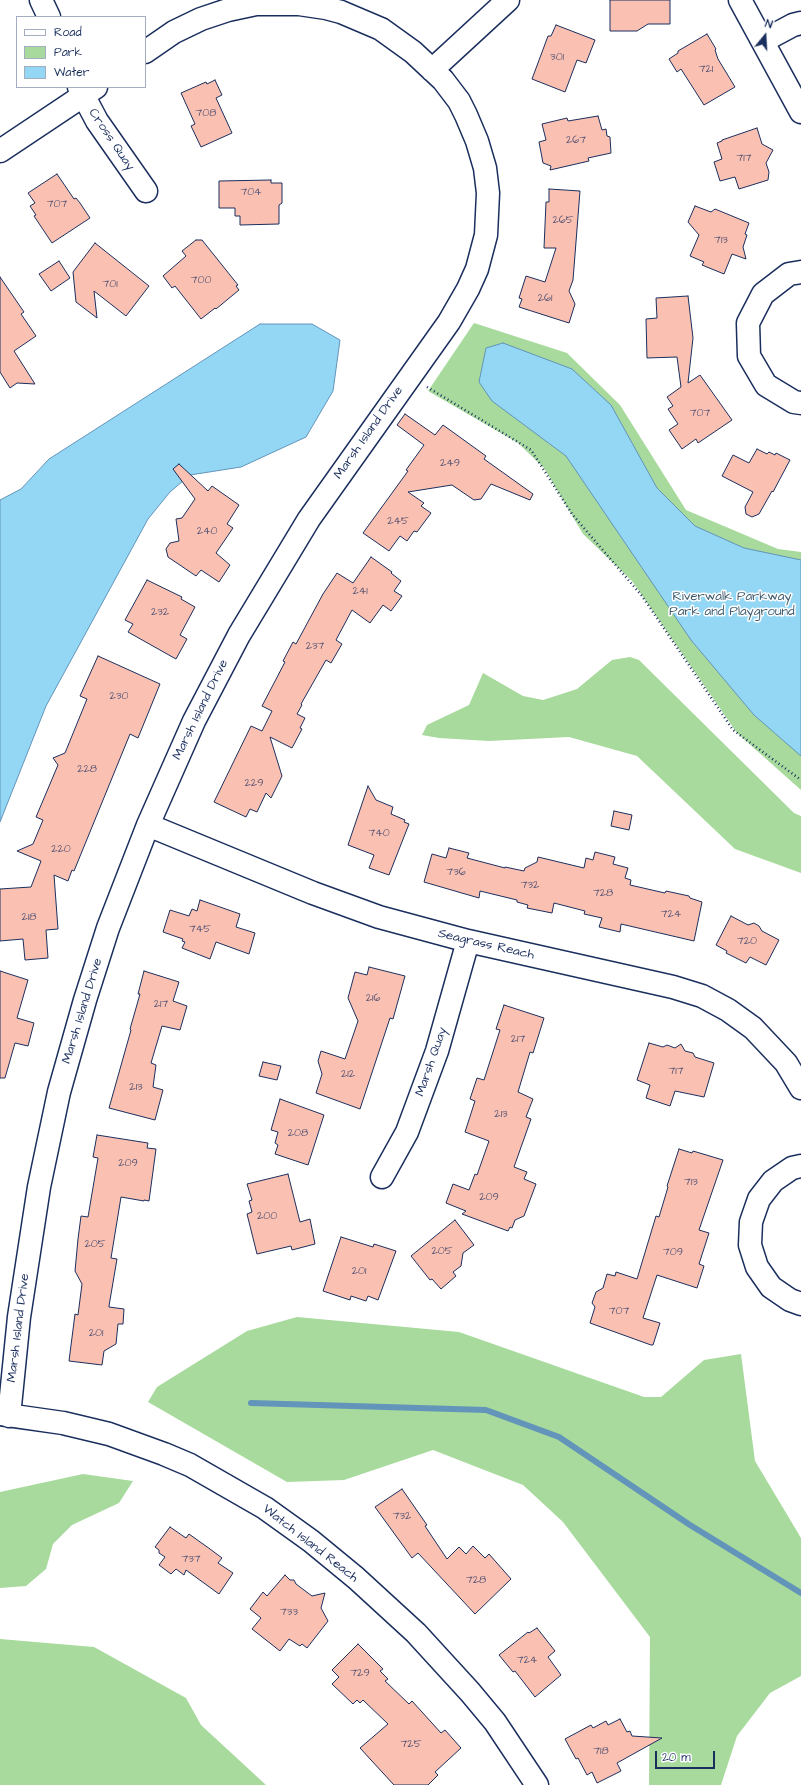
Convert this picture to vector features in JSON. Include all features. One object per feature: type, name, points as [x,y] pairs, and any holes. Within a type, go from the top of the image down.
[{"type":"street","points":[[42,0],[49,16]]},
{"type":"street","points":[[432,70],[508,0]]},
{"type":"street","points":[[740,0],[801,112]]},
{"type":"street","name":"Marsh Island Drive","points":[[4,1415],[39,1187],[58,1092],[108,928],[148,824],[194,721],[239,635],[309,519],[449,322],[468,289],[477,269],[486,235],[488,193],[485,168],[478,141],[459,101],[443,80],[413,52],[381,29],[342,12],[298,4],[256,4],[228,10],[201,19],[174,32],[146,51]]},
{"type":"street","points":[[763,40],[792,25],[801,23]]},
{"type":"street","points":[[0,150],[86,90]]},
{"type":"street","name":"Cross Quay","points":[[86,90],[98,121],[146,191]]},
{"type":"street","points":[[801,272],[789,274],[763,294],[748,323],[749,356],[766,384],[794,402],[801,403]]},
{"type":"street","name":"Seagrass Reach","points":[[148,824],[313,893],[379,917],[468,941],[673,987],[702,996],[728,1010],[753,1028],[786,1063],[801,1088]]},
{"type":"street","name":"Marsh Quay","points":[[382,1177],[407,1132],[437,1051],[468,941]]},
{"type":"street","points":[[801,1166],[792,1168],[773,1181],[759,1200],[750,1222],[750,1245],[757,1267],[771,1286],[790,1300],[801,1304]]},
{"type":"street","name":"Watch Island Reach","points":[[4,1415],[63,1423],[102,1432],[164,1454],[190,1465],[265,1508],[311,1541],[356,1578],[416,1633],[470,1692],[495,1722],[537,1785]]},
{"type":"path","points":[[425,385],[531,450],[572,514],[642,596],[733,730],[801,780]]},
{"type":"green space","name":"Riverwalk Parkway Park and Playground","points":[[474,323],[567,353],[620,405],[686,510],[778,549],[801,552],[801,790],[737,733],[632,581],[583,534],[544,468],[518,443],[428,391]]},
{"type":"green space","points":[[630,657],[639,660],[794,813],[801,816],[801,873],[735,849],[637,756],[569,737],[489,741],[439,738],[422,735],[427,725],[469,705],[483,673],[523,696],[543,700],[577,689],[612,660]]},
{"type":"green space","points":[[297,1317],[459,1332],[644,1397],[661,1397],[704,1360],[741,1354],[755,1461],[801,1538],[801,1676],[770,1693],[737,1736],[721,1785],[649,1785],[650,1637],[563,1522],[523,1485],[433,1450],[344,1480],[287,1482],[148,1402],[157,1387],[247,1331]]},
{"type":"green space","points":[[83,1474],[133,1481],[119,1503],[72,1525],[53,1544],[46,1569],[26,1586],[0,1588],[0,1492]]},
{"type":"green space","points":[[0,1639],[94,1647],[186,1698],[201,1725],[266,1785],[0,1785]]},
{"type":"water","points":[[260,324],[312,324],[340,340],[333,391],[306,437],[241,467],[190,475],[170,492],[148,519],[46,706],[0,822],[0,500],[21,489],[49,459]]},
{"type":"water","name":"Riverwalk Parkway Park and Playground","points":[[503,343],[572,369],[611,405],[657,488],[695,526],[744,548],[801,560],[801,756],[754,715],[691,640],[566,456],[492,401],[479,382],[486,348]]},
{"type":"building","points":[[610,0],[670,0],[670,24],[648,24],[637,31],[610,31]]},
{"type":"building","points":[[556,25],[595,40],[586,63],[577,60],[565,92],[532,79],[548,36],[551,36]]},
{"type":"building","points":[[707,34],[716,49],[718,59],[735,87],[704,105],[681,69],[677,72],[669,59],[678,53],[678,51]]},
{"type":"building","points":[[215,80],[222,95],[216,98],[232,133],[201,147],[191,126],[195,124],[181,93],[206,82],[207,84]]},
{"type":"building","points":[[598,116],[602,130],[606,129],[607,136],[610,137],[611,153],[588,158],[589,161],[550,170],[551,166],[543,163],[539,142],[546,140],[542,124],[567,118],[568,121]]},
{"type":"building","points":[[757,128],[762,144],[773,150],[766,163],[769,172],[768,180],[739,189],[735,177],[720,181],[714,162],[722,159],[717,143]]},
{"type":"building","points":[[57,174],[74,199],[76,198],[90,218],[52,243],[34,216],[36,215],[30,206],[35,203],[28,193]]},
{"type":"building","points":[[271,180],[271,183],[282,183],[282,203],[279,205],[279,224],[240,225],[240,216],[235,216],[235,208],[219,208],[219,181]]},
{"type":"building","points":[[549,189],[580,191],[573,280],[569,291],[575,304],[569,323],[519,307],[522,299],[519,298],[526,276],[545,282],[556,248],[544,248],[546,202],[549,202]]},
{"type":"building","points":[[695,206],[711,212],[715,209],[749,223],[745,234],[747,235],[743,247],[746,259],[732,254],[724,274],[702,265],[704,262],[690,256],[699,235],[688,222]]},
{"type":"building","points":[[196,240],[202,240],[238,285],[236,286],[239,290],[201,319],[175,286],[172,288],[163,276],[186,256],[182,251]]},
{"type":"building","points":[[95,243],[149,286],[126,316],[94,291],[97,318],[76,302],[73,272]]},
{"type":"building","points":[[59,261],[70,278],[51,291],[39,274]]},
{"type":"building","points":[[0,277],[24,312],[21,314],[36,336],[14,351],[35,384],[17,383],[10,388],[0,372]]},
{"type":"building","points":[[688,296],[693,338],[688,383],[700,375],[732,420],[698,443],[696,439],[682,449],[669,430],[678,424],[668,409],[673,406],[667,397],[681,387],[677,357],[647,358],[646,319],[657,318],[656,298]]},
{"type":"building","points":[[405,414],[435,435],[443,425],[486,456],[484,459],[533,494],[530,500],[491,484],[481,499],[474,500],[452,485],[408,492],[424,503],[421,506],[431,513],[417,532],[414,531],[407,541],[400,536],[389,551],[363,533],[408,471],[406,470],[424,445],[397,425]]},
{"type":"building","points":[[757,449],[767,454],[769,452],[775,455],[776,453],[790,460],[759,514],[752,517],[746,514],[745,507],[753,492],[722,476],[733,455],[749,463]]},
{"type":"building","points":[[179,464],[208,491],[212,486],[239,505],[227,524],[233,528],[216,553],[230,565],[219,582],[201,570],[196,576],[168,557],[166,549],[170,543],[179,541],[176,519],[182,518],[195,499],[173,469]]},
{"type":"building","points":[[371,557],[392,572],[391,573],[401,581],[394,591],[402,596],[391,611],[383,605],[370,623],[352,610],[336,640],[342,644],[331,663],[326,660],[301,704],[302,705],[297,714],[305,718],[300,728],[302,729],[292,748],[270,737],[282,776],[271,798],[266,793],[257,812],[250,809],[246,817],[214,802],[251,726],[262,731],[272,711],[262,706],[285,662],[283,661],[293,642],[296,644],[323,594],[337,573],[353,583]]},
{"type":"building","points":[[147,580],[182,597],[181,599],[195,607],[180,635],[187,639],[176,659],[128,632],[133,624],[125,620]]},
{"type":"building","points":[[98,656],[160,684],[138,738],[130,734],[74,871],[72,870],[68,881],[54,875],[58,929],[46,930],[48,958],[25,960],[23,939],[0,941],[0,889],[31,887],[41,861],[17,851],[33,844],[43,820],[36,817],[58,765],[53,758],[65,753],[87,699],[80,696]]},
{"type":"building","points":[[368,786],[376,800],[393,807],[391,814],[405,820],[404,822],[409,824],[389,875],[369,868],[374,855],[348,845]]},
{"type":"building","points":[[614,811],[632,815],[629,830],[611,826]]},
{"type":"building","points":[[449,848],[469,853],[467,858],[505,868],[524,871],[525,868],[537,862],[538,857],[584,868],[586,858],[593,860],[595,852],[615,857],[613,864],[628,868],[625,878],[631,880],[630,885],[665,893],[666,891],[689,896],[690,898],[702,902],[694,941],[621,924],[620,932],[599,927],[602,918],[584,914],[585,911],[554,903],[552,913],[527,908],[528,905],[517,902],[517,900],[480,891],[479,898],[424,882],[432,854],[446,858]]},
{"type":"building","points":[[200,900],[240,914],[236,927],[255,933],[249,954],[216,942],[210,959],[182,948],[185,942],[182,941],[183,939],[163,932],[170,910],[189,916],[192,909],[197,911]]},
{"type":"building","points":[[731,916],[748,925],[754,923],[759,926],[762,931],[779,940],[766,965],[750,957],[746,963],[726,953],[727,951],[716,945]]},
{"type":"building","points":[[369,967],[405,976],[393,1019],[390,1018],[360,1109],[316,1093],[322,1074],[318,1061],[321,1051],[345,1059],[358,1021],[348,998],[355,972],[367,975]]},
{"type":"building","points":[[0,971],[28,980],[17,1018],[34,1023],[28,1046],[15,1043],[5,1078],[0,1078]]},
{"type":"building","points":[[144,971],[179,982],[173,1001],[187,1006],[180,1030],[162,1026],[151,1063],[156,1065],[153,1087],[163,1090],[155,1120],[109,1108],[131,1030]]},
{"type":"building","points":[[504,1005],[544,1018],[533,1053],[530,1052],[518,1092],[533,1099],[526,1117],[531,1119],[514,1167],[527,1172],[524,1179],[536,1184],[524,1216],[515,1220],[512,1228],[510,1227],[508,1231],[462,1214],[466,1211],[446,1203],[453,1184],[469,1190],[475,1174],[477,1175],[489,1141],[465,1132],[475,1101],[470,1099],[477,1078],[484,1080],[500,1030],[496,1029]]},
{"type":"building","points":[[649,1043],[663,1047],[667,1045],[675,1048],[681,1044],[685,1051],[693,1053],[695,1057],[714,1063],[704,1097],[675,1091],[670,1106],[646,1098],[650,1085],[637,1080]]},
{"type":"building","points":[[263,1062],[281,1066],[277,1080],[259,1076]]},
{"type":"building","points":[[280,1099],[324,1115],[308,1165],[275,1154],[278,1145],[275,1143],[278,1132],[271,1130]]},
{"type":"building","points":[[97,1135],[148,1143],[147,1148],[156,1149],[149,1201],[121,1197],[111,1258],[117,1259],[109,1307],[124,1309],[123,1324],[118,1324],[116,1344],[104,1351],[102,1365],[69,1361],[75,1314],[78,1315],[82,1284],[75,1271],[78,1239],[81,1216],[88,1217],[98,1158],[93,1157]]},
{"type":"building","points":[[679,1149],[692,1153],[693,1151],[723,1160],[699,1230],[709,1233],[699,1264],[704,1266],[697,1288],[657,1275],[643,1318],[660,1323],[653,1345],[651,1345],[590,1323],[595,1307],[592,1303],[596,1292],[603,1288],[607,1274],[615,1276],[616,1272],[637,1279],[656,1216],[659,1217]]},
{"type":"building","points":[[288,1174],[300,1222],[310,1219],[315,1244],[292,1250],[291,1246],[257,1254],[247,1214],[252,1212],[249,1201],[252,1200],[247,1184]]},
{"type":"building","points":[[455,1220],[474,1245],[463,1253],[461,1266],[453,1272],[456,1276],[441,1289],[432,1279],[430,1280],[411,1256]]},
{"type":"building","points":[[341,1237],[373,1247],[374,1244],[396,1251],[378,1300],[368,1296],[366,1301],[351,1296],[350,1300],[323,1291]]},
{"type":"building","points":[[402,1489],[427,1525],[425,1526],[447,1559],[459,1547],[466,1554],[473,1546],[485,1558],[489,1554],[511,1579],[475,1614],[418,1553],[412,1558],[375,1507]]},
{"type":"building","points":[[170,1527],[186,1538],[189,1534],[210,1549],[222,1558],[218,1563],[233,1573],[219,1594],[186,1570],[184,1575],[176,1569],[171,1574],[159,1565],[165,1557],[159,1553],[159,1550],[155,1547]]},
{"type":"building","points":[[285,1575],[290,1580],[294,1580],[296,1584],[312,1596],[325,1593],[321,1608],[328,1621],[307,1648],[302,1644],[300,1646],[289,1639],[280,1651],[252,1629],[261,1618],[250,1609],[263,1592],[267,1596]]},
{"type":"building","points":[[537,1628],[555,1651],[548,1657],[561,1675],[535,1697],[515,1671],[513,1672],[499,1655],[528,1632],[529,1633]]},
{"type":"building","points":[[358,1644],[383,1669],[380,1671],[388,1679],[385,1681],[409,1704],[412,1701],[441,1733],[445,1730],[461,1748],[435,1772],[438,1775],[428,1785],[394,1785],[360,1748],[388,1724],[363,1700],[360,1703],[357,1700],[353,1704],[332,1684],[339,1677],[332,1670]]},
{"type":"building","points":[[620,1719],[627,1732],[630,1731],[632,1736],[662,1738],[617,1763],[621,1771],[597,1783],[592,1772],[587,1775],[565,1739],[591,1725],[593,1728],[606,1721],[608,1725]]},
{"type":"waterway","points":[[251,1403],[486,1410],[559,1437],[690,1525],[801,1593]]}]
